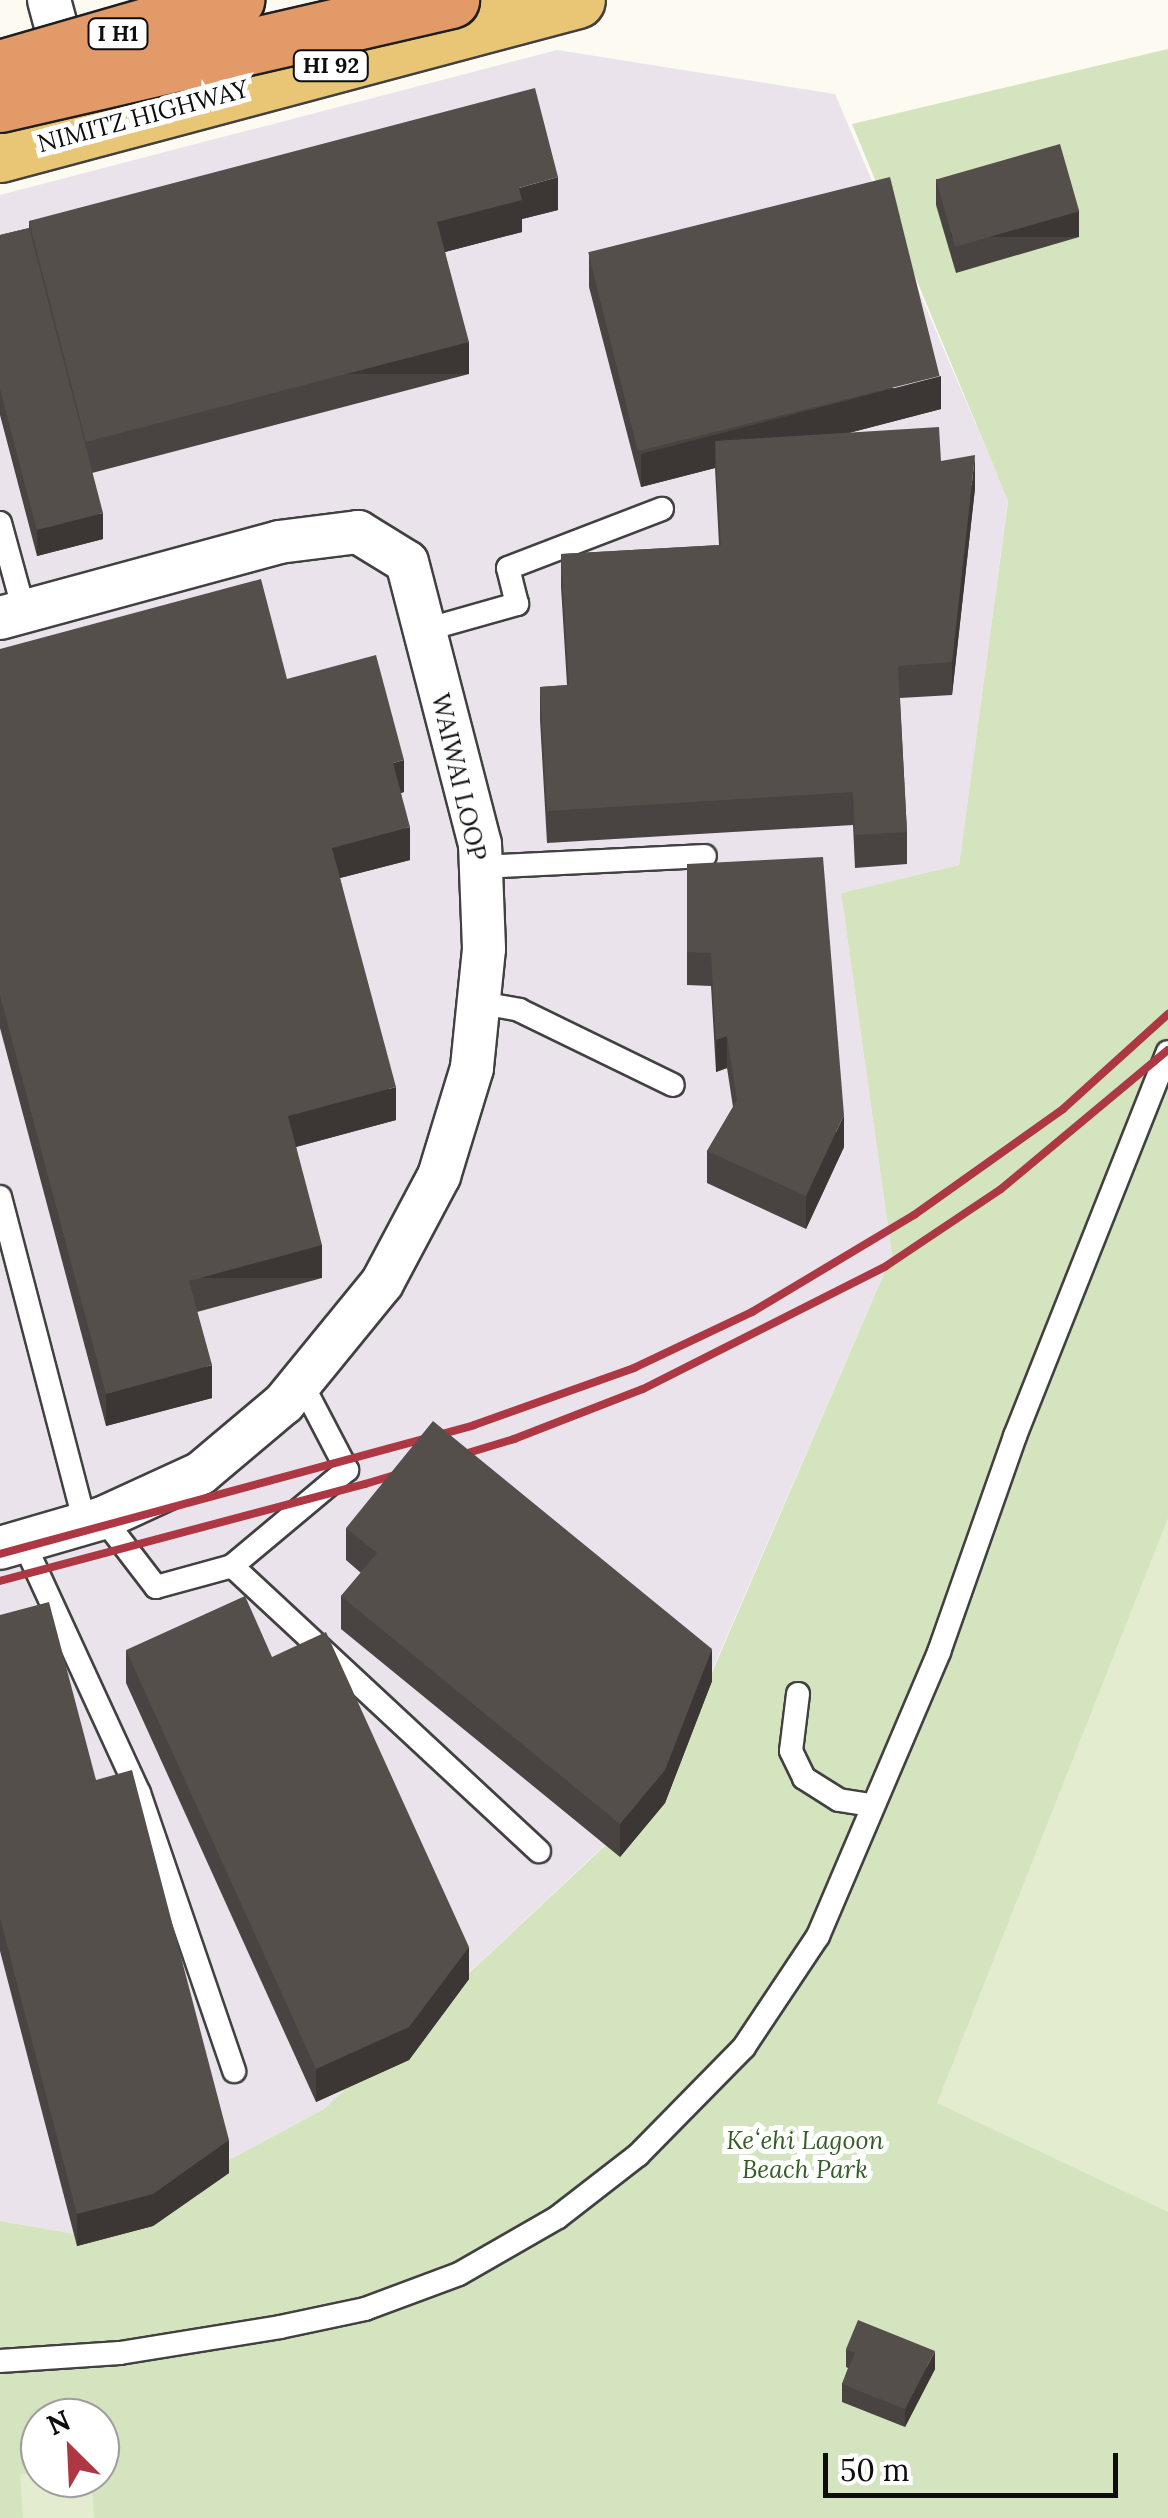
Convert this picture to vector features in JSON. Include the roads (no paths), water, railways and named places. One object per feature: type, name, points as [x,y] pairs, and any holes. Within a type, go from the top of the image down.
[{"type":"highway","name":"I H1","points":[[0,68],[236,0]]},
{"type":"highway","points":[[0,104],[450,0]]},
{"type":"main road","name":"NIMITZ HIGHWAY","points":[[0,154],[576,0]]},
{"type":"street","points":[[49,0],[85,132]]},
{"type":"street","name":"WAIWAI LOOP","points":[[12,614],[278,542],[358,532],[406,562],[481,867],[480,1003],[472,1068],[439,1176],[382,1282],[301,1382],[201,1474],[94,1521],[12,1545]]},
{"type":"lane","points":[[425,630],[517,604],[508,568],[662,509]]},
{"type":"lane","points":[[0,523],[12,614]]},
{"type":"lane","points":[[481,867],[705,856]]},
{"type":"lane","points":[[480,1003],[518,1010],[673,1085]]},
{"type":"lane","points":[[0,2361],[120,2353],[365,2309],[459,2274],[558,2216],[638,2155],[744,2047],[818,1936],[939,1652],[1015,1436],[1168,1052]]},
{"type":"lane","points":[[0,1197],[94,1521],[156,1587],[232,1566],[347,1470],[301,1382]]},
{"type":"lane","points":[[12,1545],[139,1793],[234,2071]]},
{"type":"lane","points":[[232,1566],[539,1852]]},
{"type":"lane","points":[[798,1694],[791,1750],[804,1778],[839,1800],[872,1805]]},
{"type":"railway","points":[[0,1554],[474,1425],[634,1368],[752,1312],[914,1215],[1063,1109],[1168,1014]]},
{"type":"railway","points":[[0,1581],[365,1484],[514,1439],[643,1389],[886,1266],[1001,1189],[1168,1050]]},
{"type":"park label","name":"Keʻehi Lagoon Beach Park","points":[[805,2156]]}]
